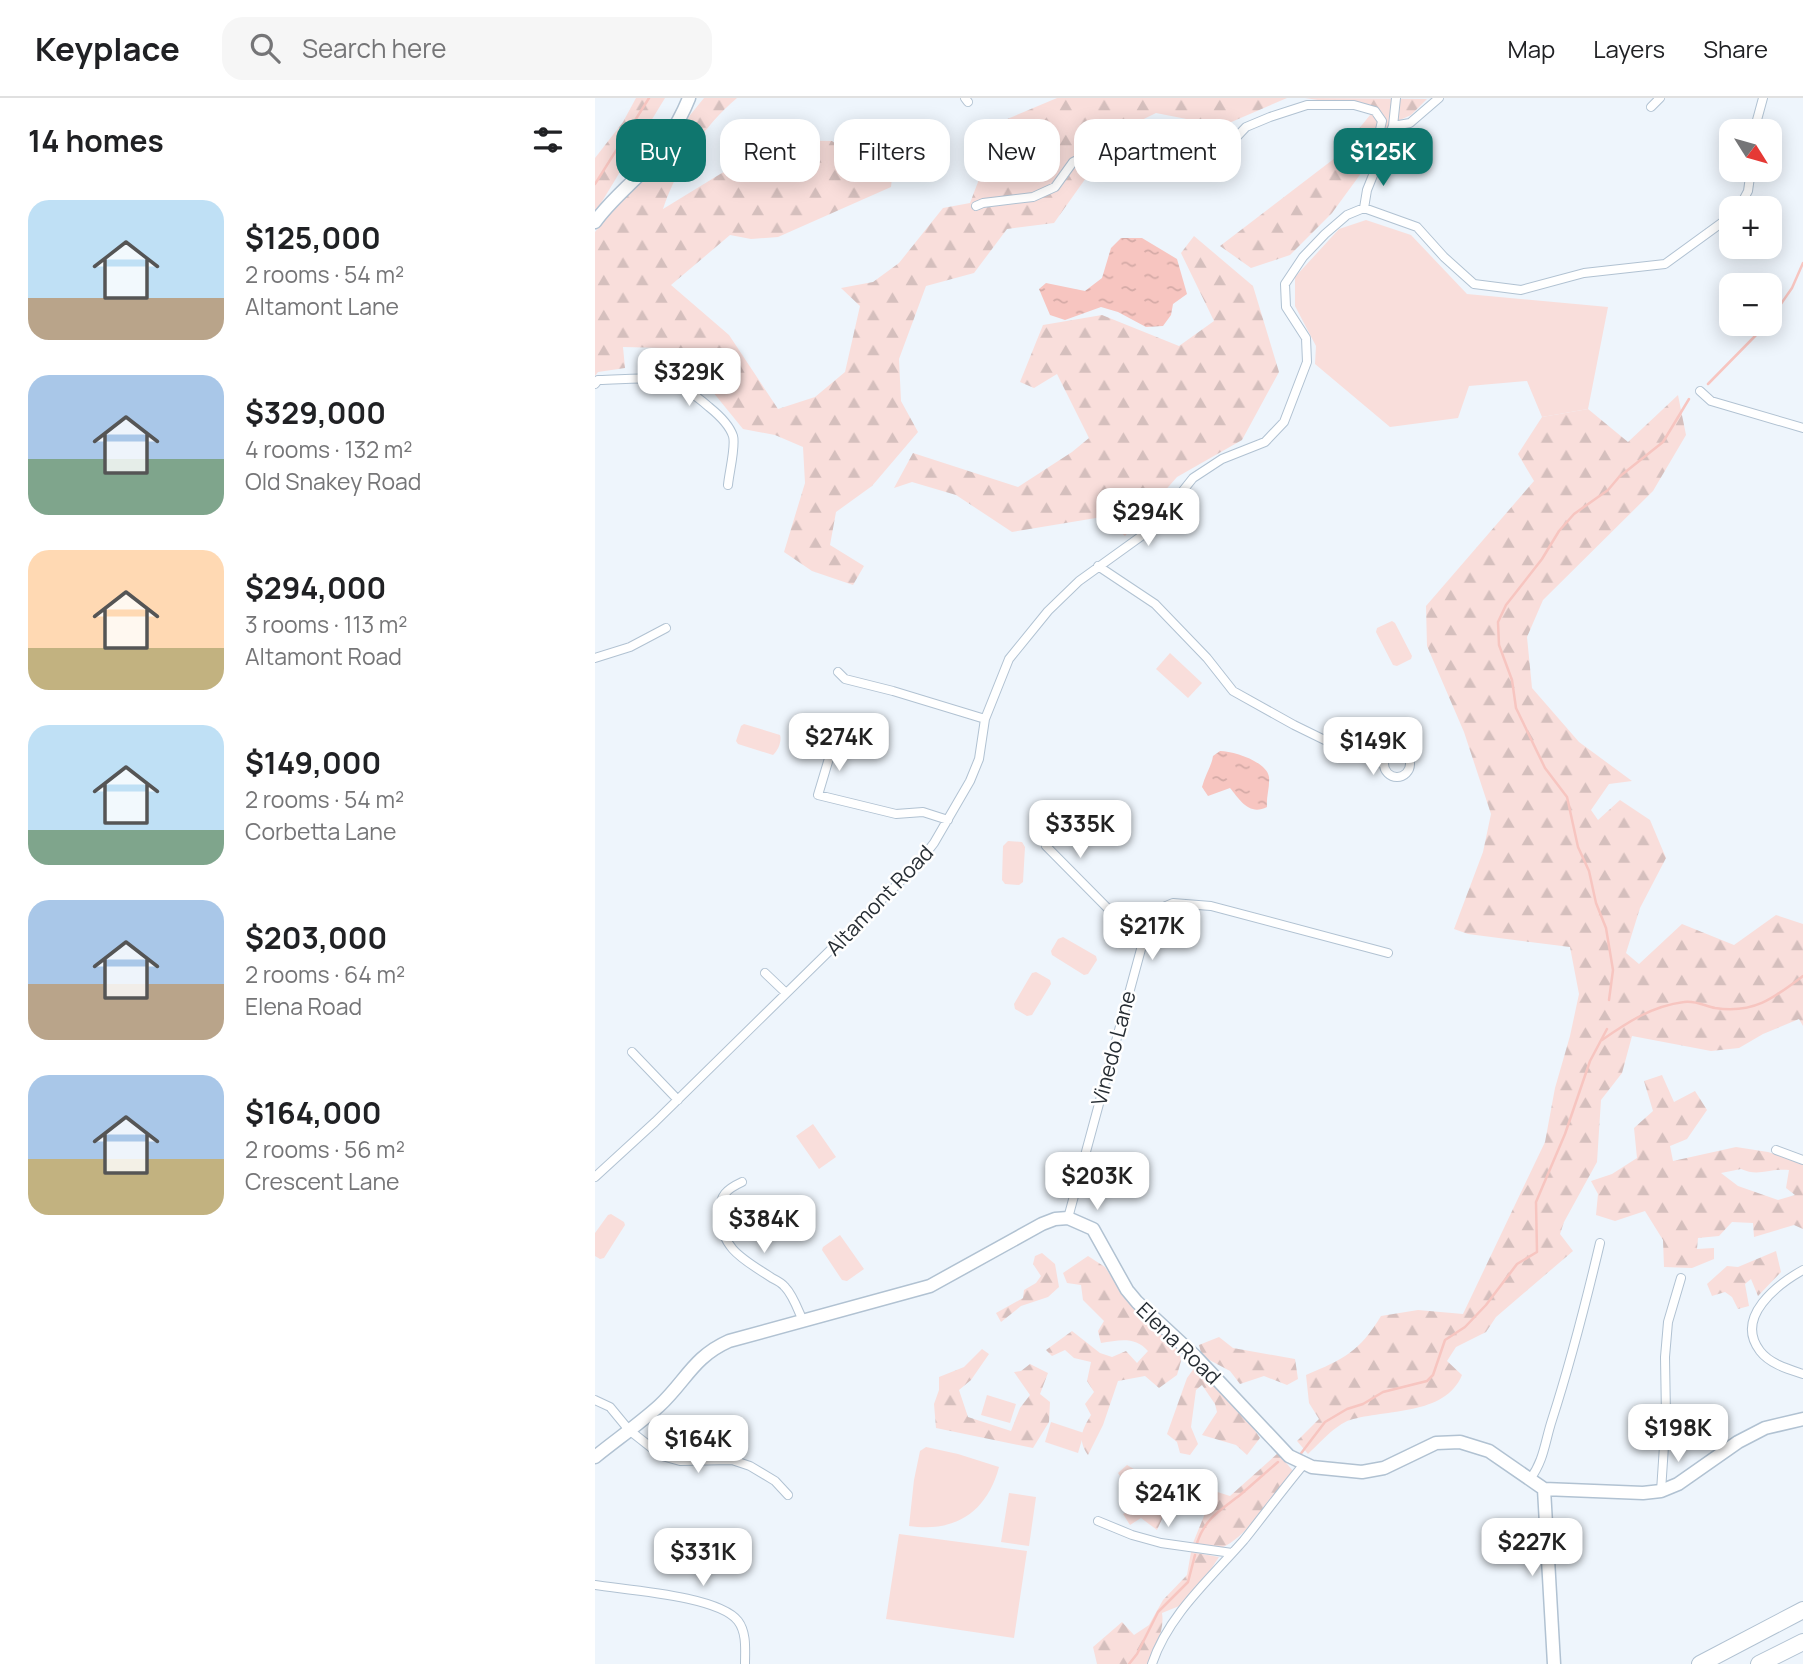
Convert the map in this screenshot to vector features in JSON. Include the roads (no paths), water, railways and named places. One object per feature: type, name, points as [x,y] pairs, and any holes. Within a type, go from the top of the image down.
[{"type":"highway","points":[[1700,1664],[1803,1610]]},
{"type":"highway","points":[[1759,1664],[1803,1642]]},
{"type":"street","points":[[595,222],[606,206],[639,175],[668,137],[689,98]]},
{"type":"street","points":[[1396,98],[1393,126],[1367,190],[1364,208],[1417,227],[1444,257],[1474,284],[1521,290],[1584,273],[1665,264],[1719,225]]},
{"type":"street","points":[[1393,126],[1410,123],[1439,98]]},
{"type":"street","points":[[1651,107],[1660,98]]},
{"type":"street","points":[[1756,119],[1762,98]]},
{"type":"street","points":[[976,206],[1033,197],[1055,187],[1073,162],[1103,147],[1163,127],[1175,127],[1221,148],[1230,144],[1246,127],[1307,105],[1354,105],[1375,111],[1382,121],[1374,156],[1379,162]]},
{"type":"street","name":"Altamont Road","points":[[595,1177],[678,1100],[917,865],[948,820],[970,781],[979,759],[985,719],[1009,659],[1048,611],[1079,581],[1154,527],[1193,478],[1222,459],[1265,442],[1284,422],[1307,362],[1306,338],[1286,307],[1285,284],[1303,257],[1325,234],[1347,215],[1364,208]]},
{"type":"street","points":[[595,384],[598,380],[652,378],[675,383],[697,396],[723,418],[734,438],[728,485]]},
{"type":"street","points":[[1700,391],[1711,401],[1803,428]]},
{"type":"street","points":[[1098,566],[1155,604],[1207,658],[1233,691],[1317,736],[1384,764]]},
{"type":"street","points":[[595,658],[630,647],[666,628]]},
{"type":"street","points":[[838,672],[845,679],[985,719]]},
{"type":"street","points":[[833,745],[818,795],[896,814],[923,812],[948,820]]},
{"type":"street","points":[[1046,846],[1142,943]]},
{"type":"street","name":"Vinedo Lane","points":[[1069,1218],[1150,916],[1173,903],[1211,906],[1388,953]]},
{"type":"street","points":[[765,972],[786,993]]},
{"type":"street","points":[[632,1052],[678,1100]]},
{"type":"street","points":[[1776,1150],[1803,1160]]},
{"type":"street","points":[[743,1182],[728,1188],[724,1195],[720,1209],[722,1235],[739,1256],[785,1287],[803,1321]]},
{"type":"street","points":[[595,1457],[659,1406],[711,1349],[729,1341],[930,1286],[1042,1224],[1069,1218]]},
{"type":"street","name":"Elena Road","points":[[1069,1218],[1093,1229],[1127,1290],[1137,1302],[1195,1356],[1289,1456],[1304,1464],[1362,1472],[1384,1468],[1436,1443],[1460,1442],[1489,1451],[1544,1489]]},
{"type":"street","points":[[1530,1479],[1543,1456],[1600,1243]]},
{"type":"street","points":[[1803,1269],[1787,1279],[1761,1303],[1753,1330],[1760,1351],[1769,1359],[1803,1374]]},
{"type":"street","points":[[1661,1491],[1668,1322],[1681,1278]]},
{"type":"street","points":[[595,1400],[610,1408],[629,1430],[662,1456],[680,1461],[732,1460],[750,1466],[775,1481],[788,1495]]},
{"type":"street","points":[[1554,1664],[1544,1489],[1643,1493],[1661,1491],[1678,1484],[1738,1442],[1765,1428],[1803,1419]]},
{"type":"street","points":[[1152,1664],[1159,1643],[1194,1596],[1304,1464]]},
{"type":"street","points":[[1098,1521],[1161,1543],[1232,1553]]},
{"type":"street","points":[[595,1585],[720,1607],[741,1627],[745,1664]]},
{"type":"water","points":[[1121,238],[1142,238],[1177,259],[1187,294],[1173,304],[1171,315],[1163,326],[1146,327],[1118,312],[1101,307],[1065,320],[1050,315],[1039,289],[1046,283],[1085,291],[1102,278],[1111,248]]},
{"type":"water","points":[[1220,751],[1249,758],[1267,772],[1267,807],[1255,810],[1250,808],[1241,802],[1230,788],[1208,796],[1202,787],[1213,756]]},
{"type":"waterway","points":[[595,184],[649,98]]},
{"type":"waterway","points":[[1782,302],[1803,263]]},
{"type":"waterway","points":[[1708,384],[1755,336]]},
{"type":"waterway","points":[[1609,1000],[1613,970],[1606,928],[1596,903],[1589,871],[1578,847],[1567,797],[1545,768],[1516,708],[1512,680],[1499,645],[1498,622],[1506,605],[1542,559],[1559,531],[1574,514],[1608,490],[1619,477],[1663,442],[1689,399]]},
{"type":"waterway","points":[[1602,1040],[1661,1007],[1692,1002],[1715,1008],[1741,1009],[1773,997],[1803,976]]},
{"type":"waterway","points":[[1299,1456],[1325,1422],[1347,1409],[1363,1404],[1383,1392],[1427,1381],[1433,1375],[1445,1340],[1465,1327],[1486,1305],[1517,1264],[1537,1252],[1536,1202],[1565,1134],[1590,1061],[1607,1029]]},
{"type":"waterway","points":[[1197,1543],[1204,1527],[1214,1515],[1278,1462]]},
{"type":"waterway","points":[[1129,1664],[1137,1654],[1158,1612],[1188,1582],[1195,1555]]}]
